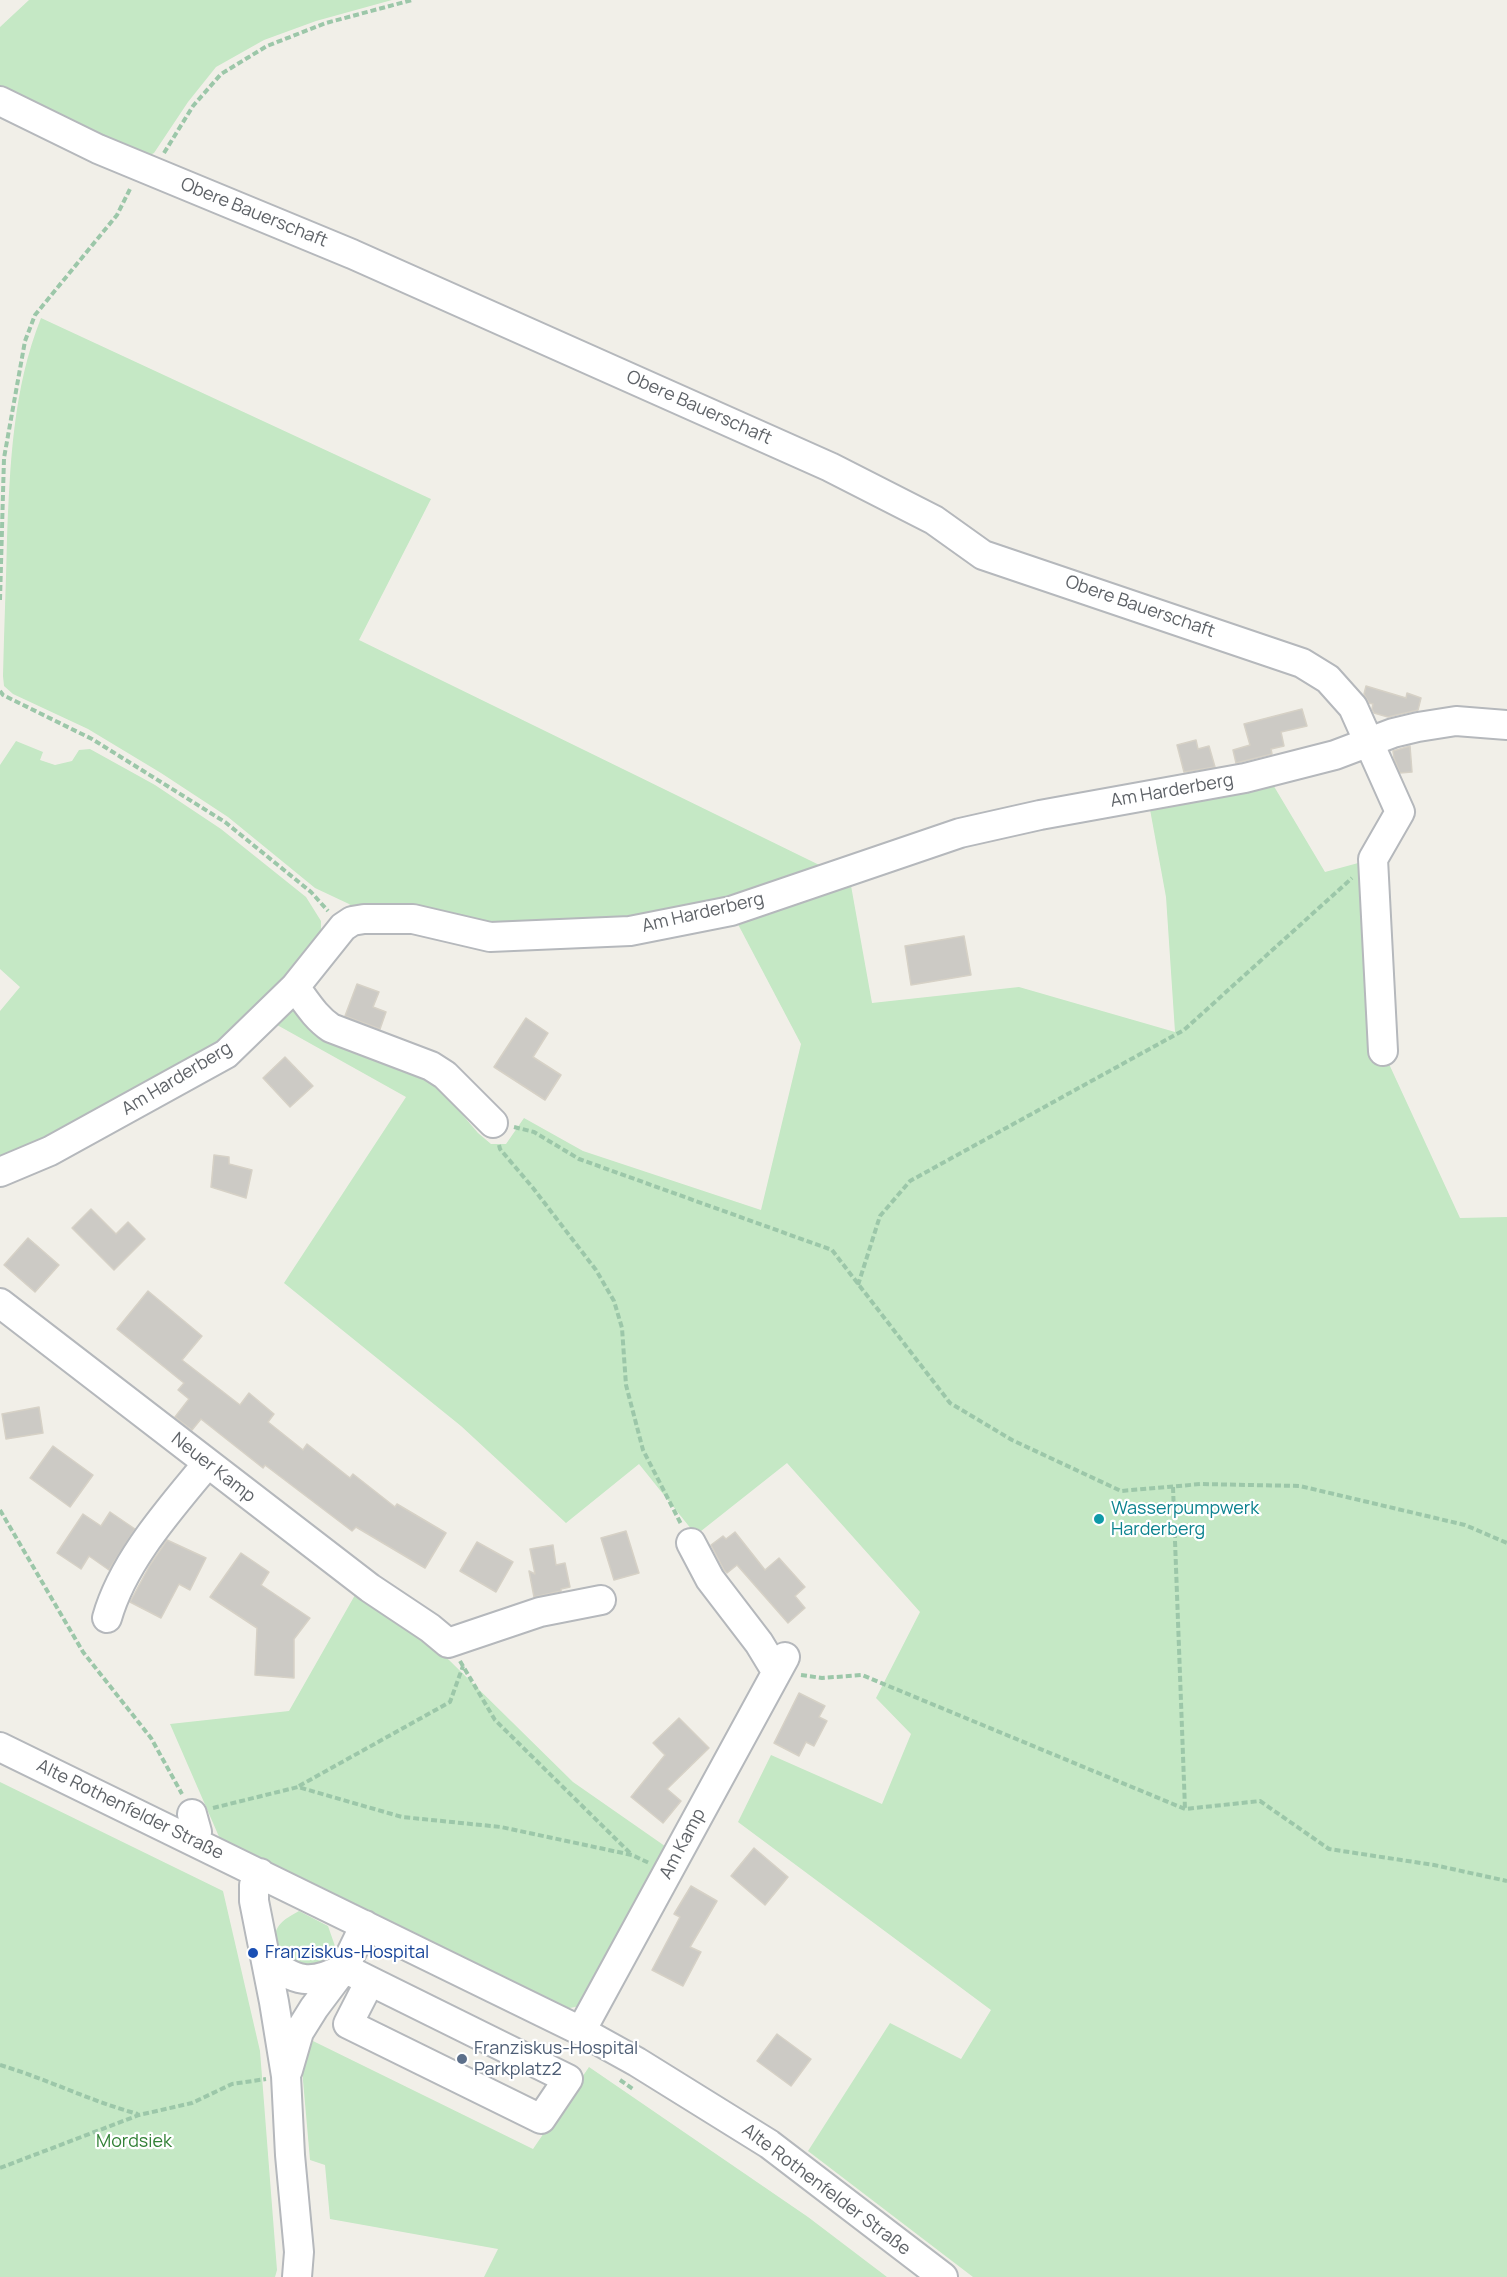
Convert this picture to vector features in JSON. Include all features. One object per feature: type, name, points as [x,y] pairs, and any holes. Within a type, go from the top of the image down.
[{"type":"street","name":"Obere Bauerschaft","points":[[0,101],[98,149],[352,254],[830,467],[934,520],[983,555],[1302,663],[1328,679],[1353,706],[1400,812],[1373,859]]},
{"type":"street","name":"Am Harderberg","points":[[0,1172],[50,1151],[226,1054],[295,987],[343,927],[352,921],[413,919],[490,937],[630,930],[731,911],[960,833],[1040,814],[1245,778],[1335,755],[1418,727],[1456,721],[1507,725]]},
{"type":"street","points":[[1373,859],[1383,1051]]},
{"type":"street","points":[[295,987],[313,1014],[331,1028],[431,1066],[445,1075],[493,1123]]},
{"type":"street","name":"Neuer Kamp","points":[[0,1303],[207,1464],[447,1645]]},
{"type":"street","points":[[106,1618],[120,1582],[168,1510],[207,1464]]},
{"type":"street","points":[[691,1543],[710,1579],[759,1643],[780,1664]]},
{"type":"street","points":[[447,1645],[540,1612],[601,1600]]},
{"type":"street","name":"Am Kamp","points":[[581,2031],[780,1664]]},
{"type":"street","name":"Alte Rothenfelder Straße","points":[[0,1747],[581,2031],[637,2062],[769,2144],[943,2277]]},
{"type":"street","points":[[192,1814],[197,1832],[195,1842]]},
{"type":"street","points":[[260,1873],[254,1885],[254,1901],[286,2076],[298,2252],[297,2277]]},
{"type":"street","points":[[286,2076],[299,2032],[344,1968],[366,1925]]},
{"type":"street","points":[[266,1959],[281,1971],[303,1980],[325,1978],[344,1968]]},
{"type":"street","points":[[344,1968],[568,2079],[541,2119],[348,2024],[370,1981]]},
{"type":"path","points":[[0,600],[4,458],[25,340],[36,315],[117,215],[147,170],[159,160],[194,106],[221,74],[267,46],[326,23],[412,0]]},
{"type":"path","points":[[0,691],[3,695],[92,739],[225,822],[311,892],[343,927]]},
{"type":"path","points":[[858,1285],[880,1216],[910,1181],[1184,1030],[1373,859]]},
{"type":"path","points":[[691,1543],[643,1450],[626,1385],[622,1328],[614,1301],[596,1270],[500,1149],[493,1123],[534,1132],[579,1159],[832,1250],[950,1403],[1012,1440],[1121,1491],[1201,1484],[1300,1486],[1465,1526],[1507,1543]]},
{"type":"path","points":[[1173,1486],[1185,1809]]},
{"type":"path","points":[[0,1510],[84,1652],[151,1738],[192,1814],[298,1787],[450,1702],[447,1645]]},
{"type":"path","points":[[447,1645],[495,1720],[632,1855]]},
{"type":"path","points":[[780,1664],[822,1678],[862,1675],[1185,1809],[1260,1801],[1329,1849],[1434,1865],[1507,1881]]},
{"type":"path","points":[[298,1787],[402,1817],[501,1827],[632,1855],[668,1873]]},
{"type":"path","points":[[0,2065],[33,2075],[103,2104],[139,2115]]},
{"type":"path","points":[[0,2168],[139,2115],[192,2103],[232,2084],[286,2076]]},
{"type":"path","points":[[616,2076],[622,2083],[641,2094]]},
{"type":"green space","points":[[29,0],[392,0],[316,21],[264,40],[216,67],[188,102],[154,153],[144,158],[0,89],[0,27]]},
{"type":"green space","points":[[41,318],[431,499],[359,640],[850,880],[872,1003],[1019,987],[1175,1032],[1166,897],[1149,804],[1272,783],[1325,872],[1373,859],[1383,1051],[1460,1218],[1507,1217],[1507,2277],[973,2277],[808,2151],[890,2023],[961,2059],[991,2010],[738,1822],[771,1755],[882,1804],[911,1734],[876,1698],[920,1612],[787,1463],[696,1535],[639,1464],[566,1523],[461,1426],[284,1283],[406,1097],[270,1021],[286,1006],[295,1009],[432,1079],[478,1133],[491,1144],[506,1144],[524,1118],[583,1151],[761,1210],[801,1044],[731,911],[490,937],[357,911],[349,904],[315,888],[228,817],[161,773],[88,729],[13,694],[4,686],[7,539],[12,455],[24,372]]},
{"type":"green space","points":[[16,741],[43,752],[40,760],[55,765],[72,761],[79,750],[90,749],[155,785],[221,829],[306,897],[321,921],[321,933],[311,950],[222,1049],[0,1164],[0,1011],[20,987],[0,969],[0,765]]},
{"type":"green space","points":[[359,1588],[449,1660],[573,1782],[672,1851],[586,2005],[564,2009],[220,1839],[170,1724],[289,1711]]},
{"type":"green space","name":"Mordsiek","points":[[0,1782],[223,1891],[260,2051],[277,2270],[275,2277],[0,2277]]},
{"type":"green space","points":[[299,1911],[328,1926],[336,1949],[325,1965],[308,1972],[274,1953],[274,1938],[278,1927]]},
{"type":"green space","points":[[313,2041],[533,2149],[589,2067],[808,2217],[887,2277],[484,2277],[498,2249],[330,2219],[325,2165],[310,2160],[302,2069]]},
{"type":"building","points":[[1366,686],[1406,698],[1407,693],[1421,698],[1418,710],[1388,717],[1374,713],[1373,704],[1369,703],[1364,694]]},
{"type":"building","points":[[1302,709],[1307,726],[1281,732],[1284,746],[1271,749],[1272,754],[1236,763],[1233,750],[1250,745],[1244,724]]},
{"type":"building","points":[[1196,740],[1198,749],[1209,746],[1215,767],[1184,772],[1177,745]]},
{"type":"building","points":[[1410,746],[1412,772],[1400,773],[1393,751]]},
{"type":"building","points":[[964,936],[971,975],[911,985],[905,946]]},
{"type":"building","points":[[357,984],[379,992],[373,1007],[386,1012],[380,1029],[345,1016]]},
{"type":"building","points":[[526,1018],[548,1033],[533,1057],[561,1075],[545,1100],[494,1067]]},
{"type":"building","points":[[285,1057],[313,1086],[290,1107],[263,1078]]},
{"type":"building","points":[[214,1155],[229,1157],[229,1164],[252,1170],[246,1198],[211,1187]]},
{"type":"building","points":[[91,1209],[116,1234],[128,1222],[145,1239],[114,1270],[72,1228]]},
{"type":"building","points":[[28,1238],[59,1265],[35,1292],[4,1265]]},
{"type":"building","points":[[148,1291],[202,1336],[182,1360],[240,1405],[249,1393],[274,1414],[268,1422],[303,1450],[307,1444],[350,1478],[353,1474],[395,1507],[397,1504],[446,1533],[425,1568],[356,1527],[352,1531],[265,1465],[263,1468],[201,1419],[192,1430],[175,1417],[189,1399],[178,1390],[184,1383],[117,1329]]},
{"type":"building","points":[[39,1407],[43,1433],[6,1439],[2,1414]]},
{"type":"building","points":[[53,1446],[93,1475],[70,1507],[30,1478]]},
{"type":"building","points":[[110,1512],[135,1529],[109,1570],[89,1556],[81,1569],[57,1553],[83,1514],[101,1526]]},
{"type":"building","points":[[626,1531],[639,1573],[614,1580],[601,1538]]},
{"type":"building","points":[[735,1532],[765,1570],[779,1558],[805,1587],[795,1596],[805,1608],[788,1623],[737,1565],[727,1573],[724,1570],[711,1545],[723,1536],[726,1539]]},
{"type":"building","points":[[167,1540],[206,1558],[190,1590],[179,1584],[161,1618],[130,1602]]},
{"type":"building","points":[[477,1542],[513,1562],[496,1592],[460,1571]]},
{"type":"building","points":[[553,1545],[556,1565],[565,1563],[570,1587],[534,1597],[529,1571],[535,1574],[530,1549]]},
{"type":"building","points":[[241,1553],[269,1572],[261,1585],[310,1618],[294,1639],[294,1678],[255,1675],[257,1628],[210,1597]]},
{"type":"building","points":[[799,1693],[825,1706],[819,1717],[827,1721],[814,1746],[806,1742],[799,1756],[774,1743]]},
{"type":"building","points":[[679,1718],[709,1748],[667,1789],[681,1801],[663,1823],[631,1797],[665,1755],[653,1743]]},
{"type":"building","points":[[754,1848],[788,1877],[765,1905],[731,1876]]},
{"type":"building","points":[[691,1886],[717,1901],[690,1947],[701,1952],[683,1986],[652,1970],[680,1917],[674,1914]]},
{"type":"building","points":[[777,2034],[811,2059],[791,2086],[757,2061]]},
{"type":"place","name":"Wasserpumpwerk Harderberg","points":[[1099,1519]]},
{"type":"place","name":"Franziskus-Hospital","points":[[253,1953]]},
{"type":"place","name":"Franziskus-Hospital Parkplatz2","points":[[462,2059]]}]
